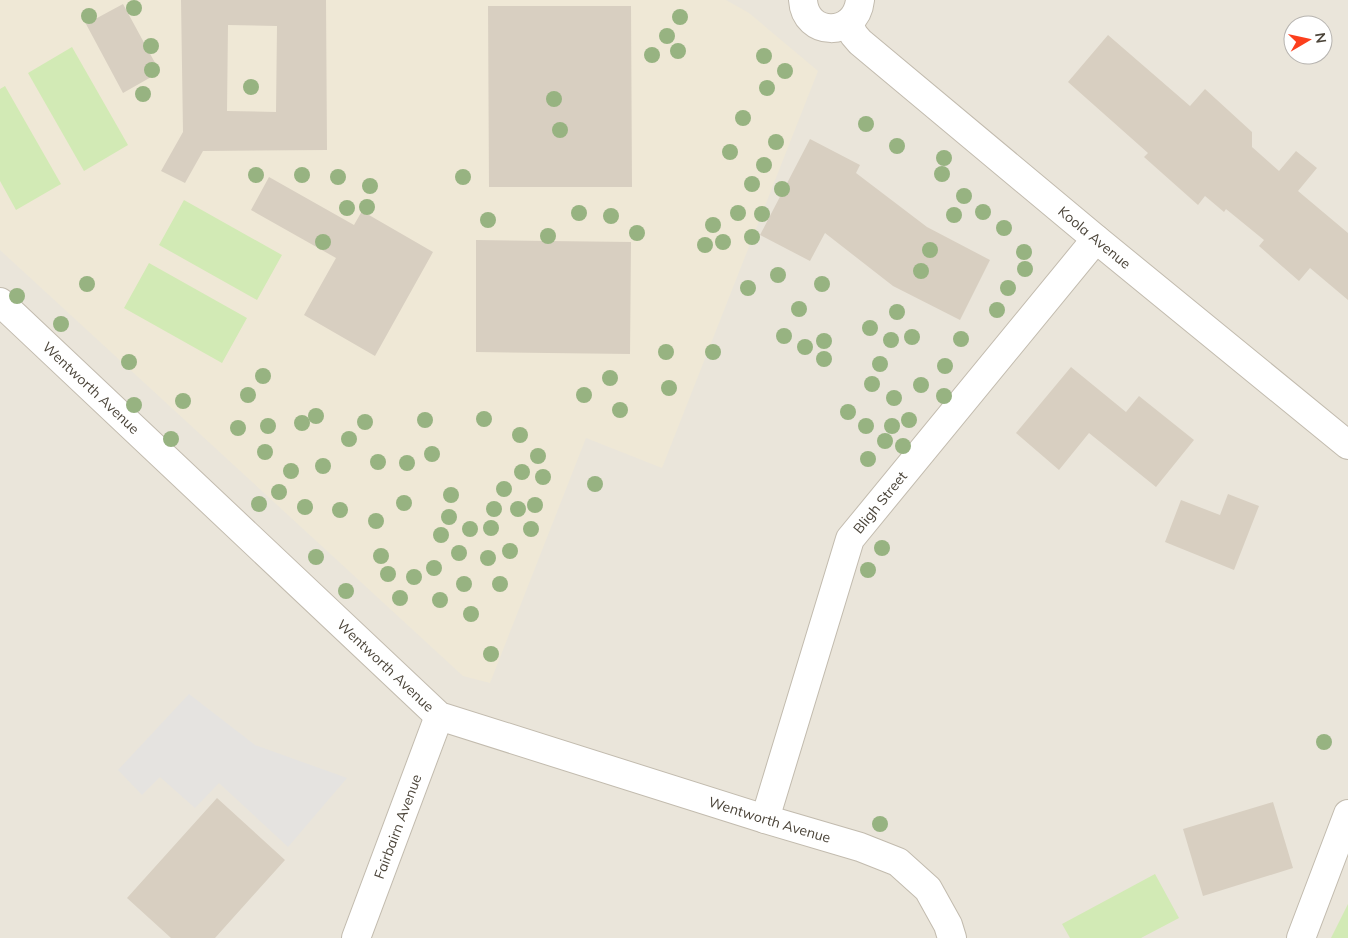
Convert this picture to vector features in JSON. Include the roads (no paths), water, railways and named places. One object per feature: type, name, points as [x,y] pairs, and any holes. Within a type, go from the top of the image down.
[{"type":"street","points":[[803,0],[806,14],[820,26],[839,28],[854,12]]},
{"type":"street","name":"Koola Avenue","points":[[854,12],[854,35],[860,42],[1096,239],[1348,445]]},
{"type":"street","name":"Bligh Street","points":[[765,819],[850,539],[1096,239]]},
{"type":"street","name":"Wentworth Avenue","points":[[0,302],[439,716],[860,847],[898,862],[928,889],[948,925],[952,938]]},
{"type":"street","name":"Fairbairn Avenue","points":[[356,938],[439,716]]},
{"type":"street","points":[[1301,938],[1348,814]]}]
